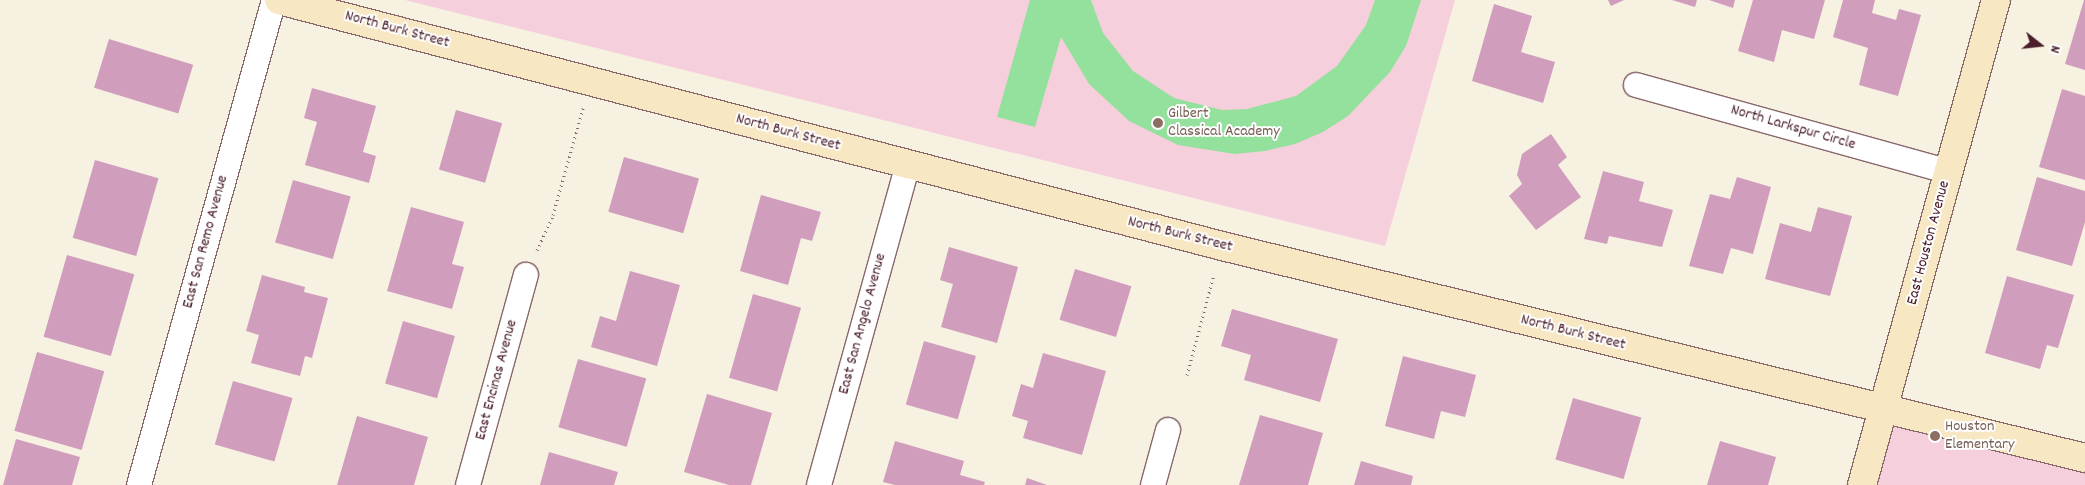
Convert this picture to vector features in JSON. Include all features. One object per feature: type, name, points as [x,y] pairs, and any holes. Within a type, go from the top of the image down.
[{"type":"street","name":"East San Remo Avenue","points":[[139,485],[274,0]]},
{"type":"street","name":"North Burk Street","points":[[279,0],[1222,246],[1883,410],[2085,458]]},
{"type":"street","name":"East Houston Avenue","points":[[1862,485],[1996,0]]},
{"type":"street","name":"North Larkspur Circle","points":[[1636,85],[1949,172]]},
{"type":"street","name":"East San Angelo Avenue","points":[[819,485],[908,164]]},
{"type":"street","name":"East Encinas Avenue","points":[[468,485],[526,275]]},
{"type":"street","points":[[1153,485],[1168,430]]},
{"type":"path","points":[[526,275],[553,215],[591,81]]},
{"type":"path","points":[[1186,374],[1222,246]]},
{"type":"shaded area","name":"Gilbert Classical Academy","points":[[405,0],[1455,0],[1385,246]]},
{"type":"shaded area","name":"Houston Elementary","points":[[1883,410],[2085,458],[2085,485],[1862,485]]},
{"type":"green space","points":[[1030,0],[1091,0],[1103,33],[1133,71],[1174,98],[1222,110],[1247,109],[1296,96],[1337,66],[1366,25],[1375,0],[1421,0],[1406,46],[1390,72],[1348,116],[1323,132],[1295,144],[1265,151],[1235,154],[1178,145],[1129,121],[1089,84],[1061,37],[1035,127],[997,117]]},
{"type":"building","points":[[1608,0],[1624,0],[1611,6]]},
{"type":"building","points":[[1672,0],[1697,0],[1695,7]]},
{"type":"building","points":[[1709,0],[1735,0],[1733,8]]},
{"type":"building","points":[[1753,0],[1825,0],[1814,39],[1782,30],[1774,62],[1738,51]]},
{"type":"building","points":[[1843,0],[1875,0],[1872,13],[1896,20],[1899,9],[1921,15],[1898,96],[1859,85],[1868,48],[1833,37]]},
{"type":"building","points":[[2085,0],[2085,70],[2065,64]]},
{"type":"building","points":[[1494,4],[1532,16],[1521,52],[1555,62],[1543,103],[1472,81]]},
{"type":"building","points":[[109,39],[193,65],[178,114],[94,88]]},
{"type":"building","points":[[312,88],[376,106],[363,152],[376,156],[369,183],[305,165],[317,122],[304,118]]},
{"type":"building","points":[[2062,89],[2085,96],[2085,180],[2039,167]]},
{"type":"building","points":[[456,110],[502,123],[485,183],[439,170]]},
{"type":"building","points":[[1551,134],[1567,157],[1558,165],[1581,197],[1536,230],[1509,196],[1522,184],[1517,175],[1522,154]]},
{"type":"building","points":[[624,157],[699,178],[683,233],[608,212]]},
{"type":"building","points":[[95,160],[158,178],[136,256],[73,238]]},
{"type":"building","points":[[1603,171],[1644,182],[1639,201],[1673,210],[1662,247],[1609,236],[1607,244],[1584,239]]},
{"type":"building","points":[[1737,177],[1771,187],[1753,254],[1731,248],[1723,274],[1689,266],[1710,194],[1730,199]]},
{"type":"building","points":[[2037,177],[2085,191],[2085,222],[2072,266],[2016,250]]},
{"type":"building","points":[[293,180],[351,197],[333,259],[275,242]]},
{"type":"building","points":[[761,195],[821,212],[812,241],[801,238],[788,285],[740,271]]},
{"type":"building","points":[[411,207],[464,222],[452,264],[464,267],[452,309],[387,291]]},
{"type":"building","points":[[1818,207],[1852,216],[1830,296],[1765,279],[1780,223],[1811,232]]},
{"type":"building","points":[[949,247],[1018,267],[997,343],[941,327],[953,284],[940,280]]},
{"type":"building","points":[[67,255],[134,274],[111,356],[44,337]]},
{"type":"building","points":[[1075,269],[1131,286],[1116,337],[1060,320]]},
{"type":"building","points":[[630,271],[680,285],[657,366],[591,347],[600,316],[616,321]]},
{"type":"building","points":[[262,275],[305,287],[304,292],[328,298],[312,358],[305,356],[300,376],[251,363],[259,335],[246,331]]},
{"type":"building","points":[[2007,276],[2074,295],[2058,348],[2047,345],[2040,369],[1985,353]]},
{"type":"building","points":[[753,294],[801,308],[777,391],[729,378]]},
{"type":"building","points":[[1232,309],[1338,339],[1320,402],[1244,380],[1251,355],[1221,346]]},
{"type":"building","points":[[403,321],[455,336],[437,398],[385,383]]},
{"type":"building","points":[[924,341],[976,356],[958,419],[906,404]]},
{"type":"building","points":[[37,352],[104,371],[82,450],[14,431]]},
{"type":"building","points":[[1043,353],[1106,371],[1082,455],[1023,438],[1028,421],[1012,416],[1021,384],[1033,388]]},
{"type":"building","points":[[1403,356],[1476,375],[1465,417],[1441,411],[1434,439],[1385,426]]},
{"type":"building","points":[[578,359],[646,379],[627,447],[558,427]]},
{"type":"building","points":[[233,381],[293,398],[274,462],[215,444]]},
{"type":"building","points":[[707,394],[772,413],[751,485],[729,485],[684,472]]},
{"type":"building","points":[[1573,398],[1641,418],[1624,479],[1555,460]]},
{"type":"building","points":[[1260,415],[1323,433],[1308,485],[1239,485]]},
{"type":"building","points":[[357,416],[428,437],[414,485],[337,485]]},
{"type":"building","points":[[16,439],[80,457],[72,485],[3,485]]},
{"type":"building","points":[[895,441],[964,461],[960,475],[985,482],[984,485],[895,485],[883,482]]},
{"type":"building","points":[[1720,441],[1776,457],[1768,485],[1707,485]]},
{"type":"building","points":[[549,452],[618,472],[614,485],[540,485]]},
{"type":"building","points":[[1361,461],[1413,476],[1411,485],[1354,485]]},
{"type":"building","points":[[1027,478],[1047,485],[1025,485]]},
{"type":"place","name":"Gilbert Classical Academy","points":[[1158,123]]},
{"type":"place","name":"Houston Elementary","points":[[1935,436]]}]
